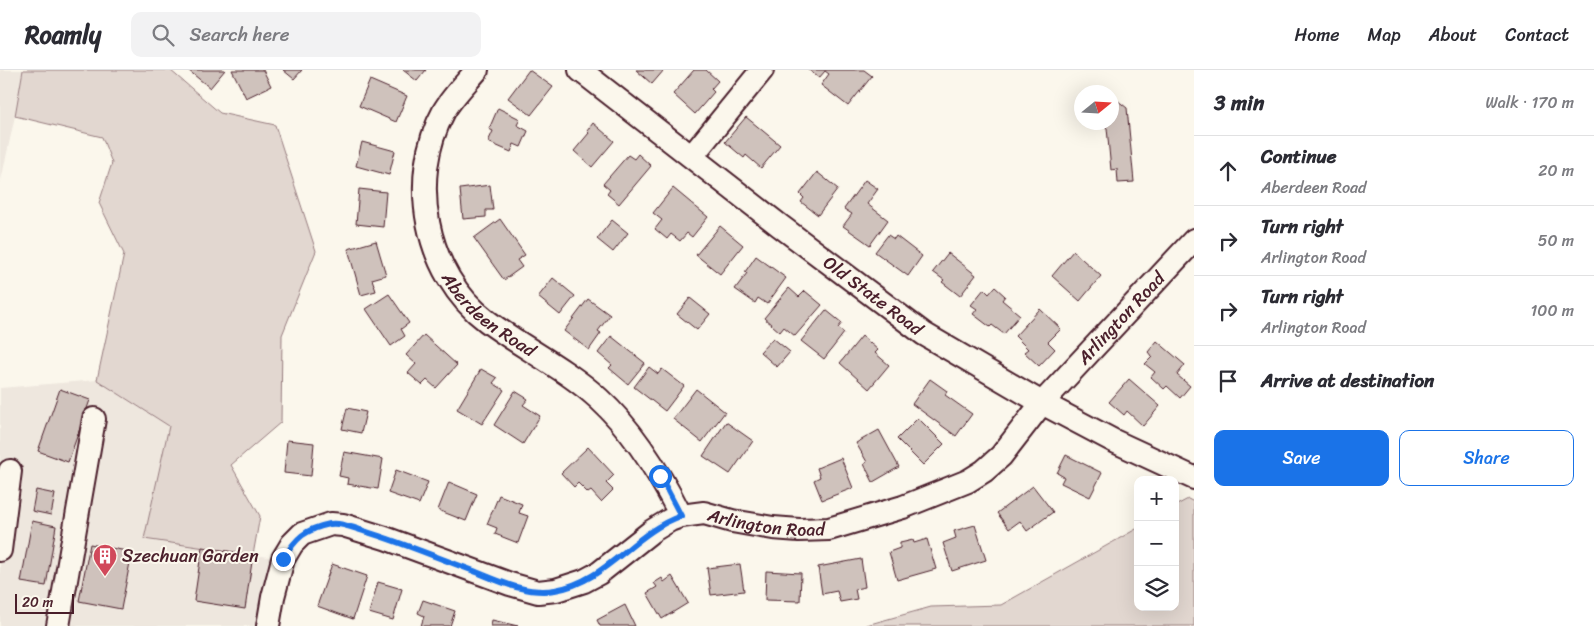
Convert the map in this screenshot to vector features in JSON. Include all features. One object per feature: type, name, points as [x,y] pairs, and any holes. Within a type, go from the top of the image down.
[{"type":"street","name":"Aberdeen Road","points":[[477,70],[444,111],[428,152],[425,200],[435,250],[453,284],[467,303],[486,320],[578,381],[600,400],[634,437],[660,476],[681,516]]},
{"type":"street","name":"Old State Road","points":[[580,70],[779,225],[924,334],[1042,403],[1114,441],[1194,478]]},
{"type":"street","points":[[692,156],[762,70]]},
{"type":"street","name":"Arlington Road","points":[[268,626],[283,559],[292,544],[302,534],[331,524],[343,525],[385,538],[510,584],[538,592],[556,590],[584,581],[599,573],[652,531],[670,520],[681,516],[704,512],[773,528],[822,530],[903,507],[968,482],[1001,456],[1042,403],[1194,240]]},
{"type":"street","points":[[58,626],[94,419]]},
{"type":"street","points":[[0,550],[10,471]]},
{"type":"shaded area","points":[[0,70],[23,70],[0,185]]},
{"type":"shaded area","points":[[23,70],[170,70],[220,113],[275,125],[316,251],[282,335],[281,422],[231,465],[260,516],[253,555],[144,539],[169,426],[97,380],[124,254],[99,203],[112,163],[102,137],[15,116]]},
{"type":"shaded area","points":[[97,380],[169,426],[145,539],[283,559],[268,626],[0,626],[0,388]]},
{"type":"shaded area","points":[[1188,499],[1194,502],[1194,626],[863,626],[931,607],[1001,605],[1134,530],[1134,611],[1179,611],[1179,504]]},
{"type":"building","points":[[188,70],[225,70],[210,88]]},
{"type":"building","points":[[232,70],[263,70],[271,86],[246,98]]},
{"type":"building","points":[[283,70],[302,70],[294,79]]},
{"type":"building","points":[[403,70],[426,70],[417,81]]},
{"type":"building","points":[[529,70],[553,87],[531,115],[508,98]]},
{"type":"building","points":[[636,70],[664,70],[652,84]]},
{"type":"building","points":[[694,70],[706,70],[718,81],[711,89],[714,92],[695,114],[673,94]]},
{"type":"building","points":[[809,70],[864,70],[872,76],[848,106],[821,85],[829,74],[825,71],[819,78]]},
{"type":"building","points":[[370,80],[407,96],[396,122],[359,106]]},
{"type":"building","points":[[1119,102],[1127,108],[1134,182],[1118,183],[1117,169],[1111,170],[1107,130],[1119,130]]},
{"type":"building","points":[[498,108],[520,119],[517,125],[528,131],[521,147],[514,144],[511,152],[488,142],[493,131],[489,129]]},
{"type":"building","points":[[746,117],[780,145],[761,168],[746,155],[744,158],[725,142]]},
{"type":"building","points":[[593,123],[614,141],[592,167],[574,151],[589,133],[587,131]]},
{"type":"building","points":[[362,142],[395,151],[389,175],[356,166]]},
{"type":"building","points":[[638,154],[651,166],[619,204],[607,194],[610,190],[603,184],[628,155],[634,159]]},
{"type":"building","points":[[817,172],[838,189],[818,215],[801,202],[804,198],[800,194]]},
{"type":"building","points":[[865,180],[878,189],[867,204],[888,220],[870,245],[843,226],[852,214],[844,209]]},
{"type":"building","points":[[490,185],[493,210],[486,210],[486,217],[463,219],[460,189]]},
{"type":"building","points":[[673,188],[708,217],[692,237],[687,233],[680,241],[671,234],[667,239],[655,229],[662,220],[653,213]]},
{"type":"building","points":[[359,189],[386,192],[383,227],[356,224]]},
{"type":"building","points":[[500,219],[525,255],[517,260],[522,267],[504,280],[474,238]]},
{"type":"building","points":[[612,220],[628,233],[613,252],[597,239]]},
{"type":"building","points":[[720,226],[743,245],[720,274],[696,255]]},
{"type":"building","points":[[888,235],[894,239],[896,236],[922,256],[908,276],[875,252]]},
{"type":"building","points":[[376,241],[386,275],[372,279],[376,291],[361,295],[348,249]]},
{"type":"building","points":[[1073,251],[1101,276],[1080,301],[1052,276]]},
{"type":"building","points":[[948,253],[976,275],[960,296],[933,272]]},
{"type":"building","points":[[756,256],[786,278],[767,304],[758,298],[755,303],[735,289],[747,273],[745,272]]},
{"type":"building","points":[[553,278],[575,296],[560,315],[538,297]]},
{"type":"building","points":[[995,287],[1005,296],[1002,300],[1020,315],[1004,334],[992,325],[990,327],[973,314],[977,309],[971,305],[984,289],[989,294]]},
{"type":"building","points":[[789,288],[799,297],[805,291],[822,305],[795,336],[784,327],[780,332],[764,318]]},
{"type":"building","points":[[389,294],[409,323],[401,329],[405,336],[391,346],[366,309]]},
{"type":"building","points":[[690,298],[710,314],[697,330],[677,314]]},
{"type":"building","points":[[588,299],[610,315],[598,331],[601,333],[589,350],[564,331]]},
{"type":"building","points":[[1040,309],[1061,329],[1048,342],[1055,349],[1039,366],[1024,352],[1028,349],[1015,336]]},
{"type":"building","points":[[826,310],[842,323],[838,328],[844,333],[824,359],[801,341]]},
{"type":"building","points":[[424,335],[457,365],[436,388],[427,380],[422,385],[408,373],[416,364],[406,355]]},
{"type":"building","points":[[611,336],[645,363],[628,384],[609,368],[612,365],[598,353]]},
{"type":"building","points":[[862,336],[878,350],[875,353],[889,365],[869,389],[840,363]]},
{"type":"building","points":[[773,338],[790,352],[777,367],[760,352]]},
{"type":"building","points":[[1157,341],[1185,365],[1177,375],[1190,386],[1180,398],[1167,386],[1164,389],[1151,377],[1155,372],[1145,364],[1152,357],[1148,352]]},
{"type":"building","points":[[649,367],[658,374],[662,369],[684,386],[665,411],[634,387]]},
{"type":"building","points":[[481,369],[497,378],[493,383],[504,390],[482,424],[457,409]]},
{"type":"building","points":[[930,379],[947,391],[945,395],[972,414],[956,436],[912,404]]},
{"type":"building","points":[[1129,379],[1160,406],[1143,426],[1127,411],[1124,415],[1109,402]]},
{"type":"building","points":[[60,389],[90,400],[68,462],[38,451]]},
{"type":"building","points":[[696,389],[725,412],[702,442],[673,419]]},
{"type":"building","points":[[515,391],[528,399],[523,405],[540,416],[523,444],[494,425]]},
{"type":"building","points":[[347,408],[366,412],[361,433],[342,429]]},
{"type":"building","points":[[918,418],[944,444],[923,465],[897,439]]},
{"type":"building","points":[[726,422],[753,441],[730,474],[703,456]]},
{"type":"building","points":[[879,430],[899,467],[873,482],[864,464],[867,462],[856,443]]},
{"type":"building","points":[[287,440],[314,443],[311,476],[284,473]]},
{"type":"building","points":[[588,447],[614,475],[606,483],[613,490],[601,502],[591,491],[588,493],[578,483],[574,487],[561,473]]},
{"type":"building","points":[[344,452],[383,459],[378,489],[347,484],[348,478],[339,476]]},
{"type":"building","points":[[1066,455],[1102,473],[1090,497],[1061,483],[1064,477],[1057,473]]},
{"type":"building","points":[[841,458],[853,488],[822,500],[814,480],[820,477],[817,468]]},
{"type":"building","points":[[396,470],[428,482],[419,504],[388,493]]},
{"type":"building","points":[[449,482],[477,494],[466,521],[438,510]]},
{"type":"building","points":[[1033,486],[1053,512],[1027,531],[1020,521],[1009,529],[997,513]]},
{"type":"building","points":[[36,490],[55,494],[51,515],[32,511]]},
{"type":"building","points":[[499,495],[522,504],[519,513],[528,516],[518,543],[495,534],[497,528],[487,524]]},
{"type":"building","points":[[32,521],[56,526],[46,586],[21,582]]},
{"type":"building","points":[[975,525],[986,560],[952,571],[943,543],[956,538],[954,531]]},
{"type":"building","points":[[927,539],[936,569],[897,580],[889,552],[900,548],[900,543],[913,540],[914,543]]},
{"type":"building","name":"Szechuan Garden","points":[[90,544],[132,552],[121,609],[79,601]]},
{"type":"building","points":[[202,547],[253,555],[245,609],[194,601]]},
{"type":"building","points":[[861,559],[865,587],[855,589],[857,599],[840,602],[837,591],[822,594],[818,567]]},
{"type":"building","points":[[332,564],[367,576],[353,619],[317,606]]},
{"type":"building","points":[[740,564],[744,591],[711,595],[707,568]]},
{"type":"building","points":[[766,571],[801,573],[800,601],[765,600]]},
{"type":"building","points":[[672,576],[688,603],[662,619],[647,593],[657,587],[654,583],[662,578],[664,582]]},
{"type":"building","points":[[378,582],[402,589],[393,620],[369,613]]},
{"type":"building","points":[[423,600],[455,611],[450,626],[421,626],[424,616],[418,613]]},
{"type":"building","points":[[625,605],[635,626],[600,626],[597,620]]},
{"type":"building","points":[[492,620],[518,626],[491,626]]},
{"type":"place","name":"Szechuan Garden","points":[[105,577]]},
{"type":"route","points":[[283,559],[292,544],[302,534],[331,524],[343,525],[385,538],[510,584],[538,592],[556,590],[584,581],[599,573],[652,531],[670,520],[681,516],[660,476]]}]
